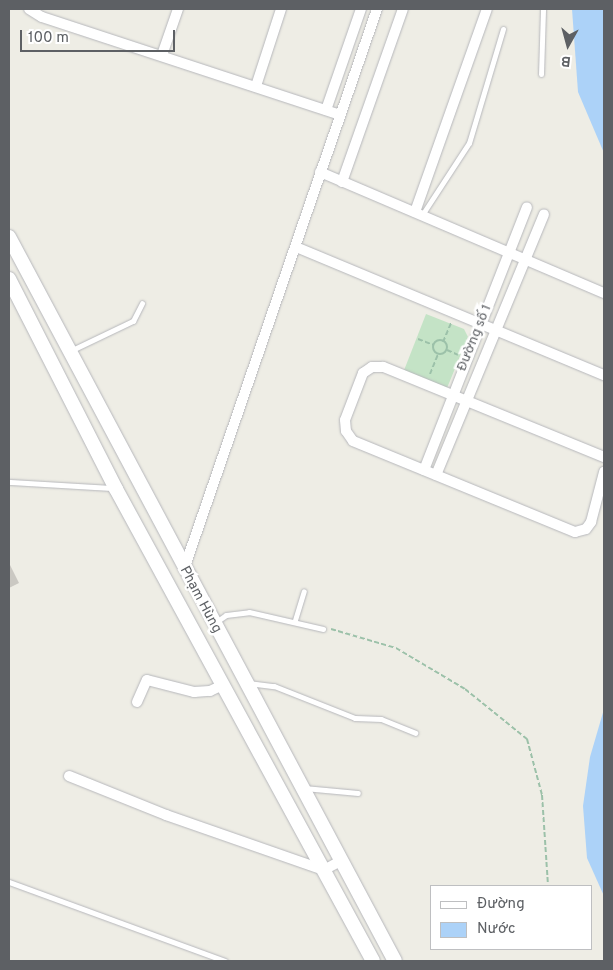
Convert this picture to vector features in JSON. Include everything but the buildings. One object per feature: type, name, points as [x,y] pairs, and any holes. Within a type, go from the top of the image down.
[{"type":"main road","name":"Phạm Hùng","points":[[9,237],[394,961]]},
{"type":"main road","name":"Phạm Hùng","points":[[9,279],[116,489],[373,961]]},
{"type":"street","points":[[29,9],[42,17],[256,86],[340,116]]},
{"type":"street","points":[[162,55],[178,9]]},
{"type":"street","points":[[256,86],[281,9]]},
{"type":"street","points":[[326,110],[361,9]]},
{"type":"street","points":[[184,569],[377,9]]},
{"type":"street","points":[[342,182],[403,9]]},
{"type":"street","points":[[418,214],[487,9]]},
{"type":"street","points":[[320,172],[604,294]]},
{"type":"street","name":"Đường số 1","points":[[424,470],[527,207]]},
{"type":"street","points":[[436,474],[544,214]]},
{"type":"street","points":[[296,247],[604,375]]},
{"type":"street","points":[[604,458],[383,367],[372,367],[363,373],[345,420],[346,431],[354,441],[575,532],[586,529],[591,522],[604,472]]},
{"type":"street","points":[[137,702],[147,680],[194,692],[210,691],[223,684]]},
{"type":"street","points":[[69,776],[166,815],[324,870],[340,861]]},
{"type":"lane","points":[[541,74],[543,9]]},
{"type":"lane","points":[[418,214],[469,143],[502,29]]},
{"type":"lane","points":[[70,352],[133,321],[142,303]]},
{"type":"lane","points":[[9,482],[116,489]]},
{"type":"lane","points":[[295,620],[304,590]]},
{"type":"lane","points":[[213,623],[226,615],[248,612],[295,620],[326,629]]},
{"type":"lane","points":[[245,683],[274,686],[355,718],[381,719],[415,733]]},
{"type":"lane","points":[[301,788],[358,793]]},
{"type":"lane","points":[[9,882],[225,961]]},
{"type":"path","points":[[454,313],[443,342],[446,350],[467,359]]},
{"type":"path","points":[[418,339],[434,345],[443,342]]},
{"type":"path","points":[[434,345],[438,354]]},
{"type":"path","points":[[427,384],[438,354],[446,350]]},
{"type":"path","points":[[326,629],[396,648],[465,690],[527,739],[542,795],[548,885]]},
{"type":"green space","points":[[426,314],[464,329],[468,337],[447,388],[401,378]]},
{"type":"water","points":[[572,9],[604,9],[604,153],[578,92]]},
{"type":"water","points":[[604,709],[604,896],[587,858],[583,806],[590,757]]}]
